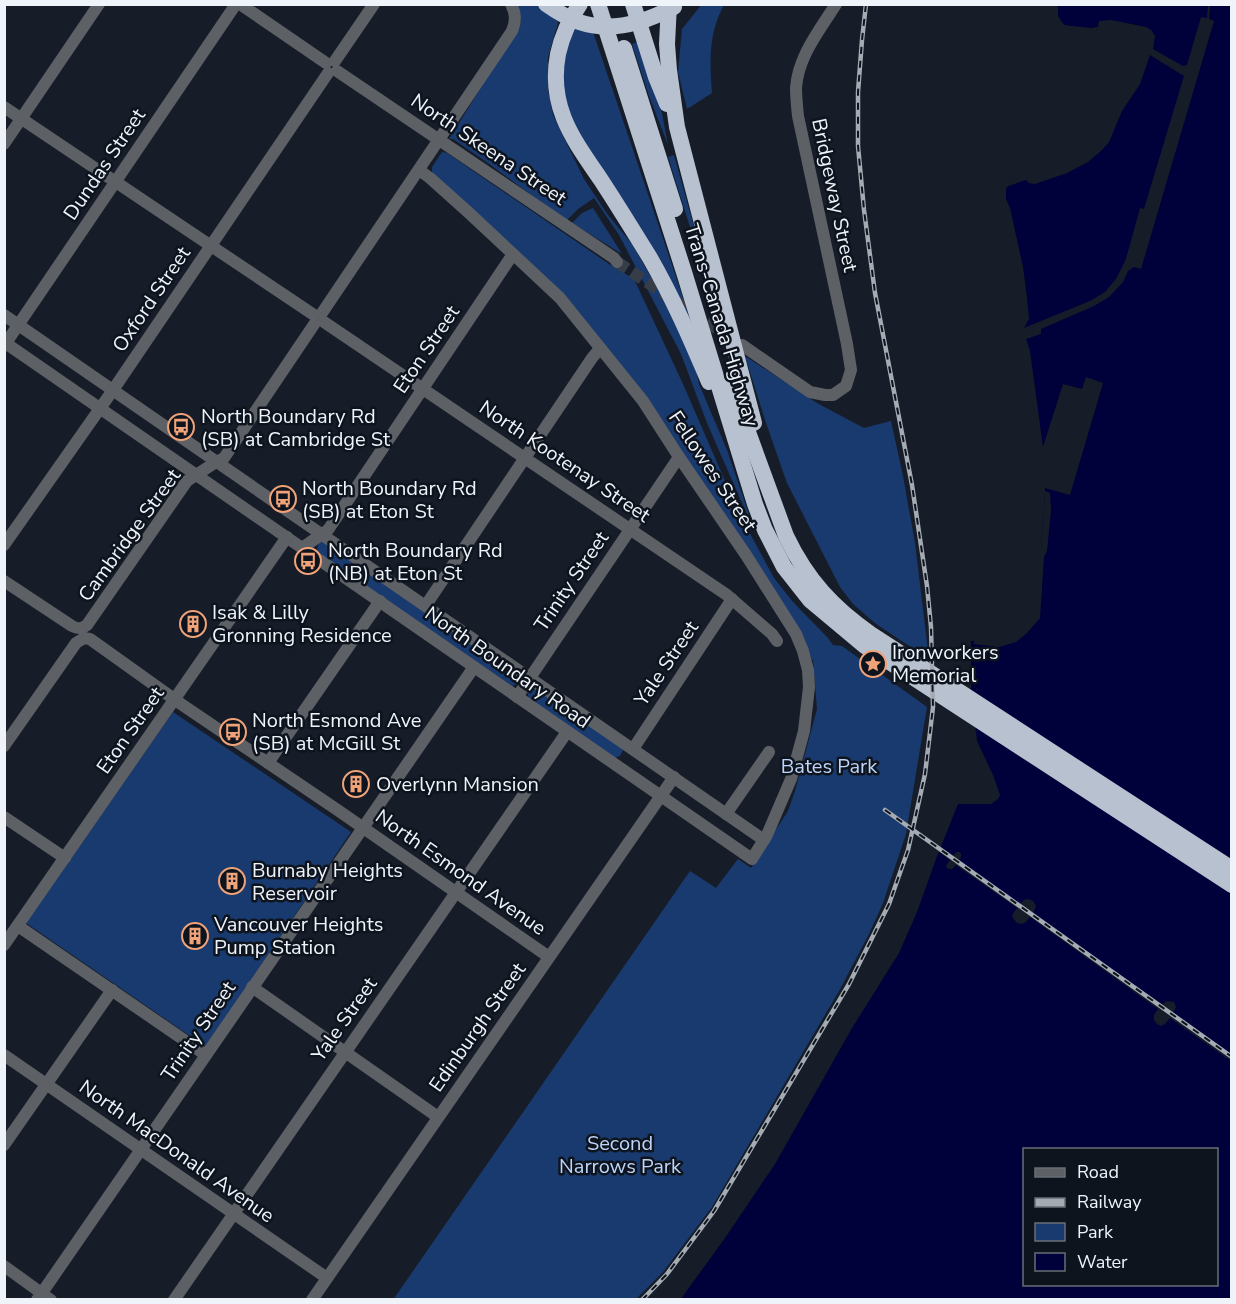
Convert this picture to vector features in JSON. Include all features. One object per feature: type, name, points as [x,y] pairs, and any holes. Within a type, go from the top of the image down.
[{"type":"highway","points":[[546,4],[567,18],[581,23],[608,26],[645,21],[679,4]]},
{"type":"highway","points":[[580,4],[568,23],[557,60],[556,90],[563,116],[583,154],[640,242],[670,295],[712,390],[755,504]]},
{"type":"highway","points":[[633,4],[656,77],[677,128]]},
{"type":"highway","points":[[669,4],[667,33],[669,70],[677,128],[772,497]]},
{"type":"highway","name":"Trans-Canada Highway","points":[[599,5],[736,402],[786,536],[797,558],[820,591],[853,629]]},
{"type":"highway","name":"Trans-Canada Highway","points":[[613,45],[628,102],[684,272],[755,504],[774,550],[784,567],[810,600],[853,629]]},
{"type":"highway","points":[[853,629],[1232,869]]},
{"type":"highway","points":[[853,629],[865,646],[1232,885]]},
{"type":"street","points":[[4,144],[99,4]]},
{"type":"street","name":"North Skeena Street","points":[[238,4],[618,262]]},
{"type":"street","name":"Dundas Street","points":[[5,344],[238,4]]},
{"type":"street","name":"Oxford Street","points":[[4,545],[113,390],[374,4]]},
{"type":"street","name":"Bridgeway Street","points":[[742,345],[810,392],[833,395],[846,386],[851,370],[847,344],[798,116],[796,88],[804,54],[836,4]]},
{"type":"street","name":"Cambridge Street","points":[[4,746],[187,481],[224,458],[512,31],[515,19],[513,8]]},
{"type":"street","name":"North Kootenay Street","points":[[4,107],[630,528],[732,599],[777,641]]},
{"type":"street","name":"Fellowes Street","points":[[419,170],[560,298],[643,401],[747,555],[796,634],[808,670],[809,687],[804,731],[791,779],[764,840],[752,859]]},
{"type":"street","name":"Eton Street","points":[[302,548],[330,528],[513,254]]},
{"type":"street","name":"North Boundary Road","points":[[4,315],[764,840]]},
{"type":"street","name":"North Boundary Road","points":[[5,344],[752,859]]},
{"type":"street","points":[[426,605],[601,349]]},
{"type":"street","name":"Trinity Street","points":[[517,697],[679,457]]},
{"type":"street","name":"Eton Street","points":[[4,945],[287,537]]},
{"type":"street","name":"North Esmond Avenue","points":[[4,581],[77,628],[175,699],[549,957]]},
{"type":"street","name":"Yale Street","points":[[633,748],[732,599]]},
{"type":"street","points":[[268,763],[380,601]]},
{"type":"street","name":"Trinity Street","points":[[43,1297],[141,1149],[474,667]]},
{"type":"street","name":"Yale Street","points":[[174,1299],[567,732]]},
{"type":"street","points":[[726,814],[769,752]]},
{"type":"street","name":"Edinburgh Street","points":[[312,1299],[674,777]]},
{"type":"street","points":[[4,817],[65,858]]},
{"type":"street","points":[[18,926],[206,1055]]},
{"type":"street","points":[[252,987],[438,1118]]},
{"type":"street","points":[[4,1145],[112,990]]},
{"type":"street","name":"North MacDonald Avenue","points":[[4,1055],[327,1278]]},
{"type":"street","points":[[4,1266],[43,1297]]},
{"type":"green space","points":[[702,4],[724,5],[713,37],[712,93],[687,109],[678,72],[682,29]]},
{"type":"green space","points":[[518,5],[539,5],[558,19],[548,57],[548,90],[553,115],[584,179],[608,215],[632,244],[666,303],[695,364],[699,384],[727,450],[756,535],[707,423],[681,354],[619,235],[594,198],[566,221],[488,163],[453,139],[449,139],[519,29],[521,20]]},
{"type":"green space","points":[[574,27],[592,29],[694,330],[570,116],[564,92],[564,58]]},
{"type":"green space","points":[[640,41],[662,113],[668,145],[632,44]]},
{"type":"green space","name":"Second Narrows Park","points":[[442,152],[447,153],[634,279],[729,490],[774,578],[833,645],[842,646],[927,707],[906,834],[883,903],[869,934],[839,991],[712,1207],[663,1272],[636,1299],[393,1300],[690,871],[716,888],[738,859],[751,868],[788,811],[795,791],[817,709],[813,660],[804,638],[634,383],[432,173],[432,167]]},
{"type":"green space","points":[[674,155],[705,266],[704,267],[668,157]]},
{"type":"green space","points":[[593,208],[622,254],[572,223],[582,213]]},
{"type":"green space","points":[[745,356],[817,403],[864,428],[891,421],[915,543],[929,659],[876,624],[853,604],[840,587],[787,483]]},
{"type":"green space","points":[[322,541],[519,676],[517,684],[512,686],[317,552],[318,544]]},
{"type":"green space","points":[[531,686],[624,748],[620,756],[615,758],[529,698],[527,692]]},
{"type":"green space","points":[[173,712],[351,832],[206,1047],[26,923]]},
{"type":"water","points":[[1057,5],[1231,5],[1231,1299],[680,1300],[775,1164],[852,1028],[899,953],[958,804],[991,804],[1000,795],[977,741],[971,692],[971,641],[998,640],[1016,636],[1028,626],[1036,611],[1045,494],[1022,327],[1026,319],[1019,261],[1005,200],[1006,186],[1024,177],[1047,174],[1092,152],[1103,140],[1139,55],[1143,39],[1115,28],[1083,29],[1066,26],[1058,19]]},
{"type":"pier","points":[[1208,5],[1210,5],[1209,19],[1214,21],[1141,269],[1134,267],[1128,271],[1123,282],[1109,297],[1041,329],[1041,334],[1026,339],[1030,351],[1043,447],[1063,384],[1082,389],[1086,377],[1103,383],[1070,495],[1045,488],[1045,491],[1050,493],[1051,510],[1047,551],[1044,557],[1040,618],[1016,642],[999,647],[974,644],[976,640],[1014,634],[1024,627],[1032,615],[1038,551],[1041,549],[1045,494],[1041,491],[1039,480],[1035,416],[1028,395],[1023,364],[1020,329],[1025,317],[1016,268],[1017,256],[1002,188],[1024,174],[1047,173],[1081,158],[1101,142],[1142,41],[1123,32],[1069,29],[1061,26],[1056,20],[1055,12],[1058,6],[1058,16],[1064,25],[1091,28],[1098,27],[1099,21],[1111,20],[1146,27],[1155,36],[1153,49],[1183,66],[1187,65],[1201,17],[1207,18]],"holes":[[[1150,55],[1184,76],[1144,209],[1140,208],[1126,259],[1116,279],[1105,292],[1090,301],[1024,328],[1029,319],[1023,267],[1006,199],[1006,189],[1008,186],[1026,180],[1035,184],[1067,173],[1088,162],[1102,150],[1109,142],[1122,111],[1140,84]]]},
{"type":"pier","points":[[938,845],[953,856],[956,852],[960,852],[959,860],[1020,904],[1028,899],[1033,901],[1036,906],[1033,913],[1161,1005],[1167,1001],[1174,1002],[1176,1007],[1173,1013],[1231,1055],[1231,1061],[1170,1018],[1161,1026],[1157,1024],[1154,1015],[1158,1009],[1030,917],[1022,924],[1017,923],[1012,915],[1017,908],[956,865],[948,869],[946,866],[950,860],[936,850]]},
{"type":"tunnel","points":[[617,262],[734,340]]},
{"type":"railway","points":[[642,1300],[667,1274],[714,1211],[849,984],[889,904],[908,850],[925,774],[933,707],[931,627],[927,586],[912,485],[875,293],[858,146],[858,92],[866,4]]},
{"type":"railway","points":[[885,810],[1232,1057]]},
{"type":"place","name":"North Boundary Rd (SB) at Cambridge St","points":[[181,427]]},
{"type":"place","name":"North Boundary Rd (SB) at Eton St","points":[[283,499]]},
{"type":"place","name":"North Boundary Rd (NB) at Eton St","points":[[308,561]]},
{"type":"place","name":"Isak & Lilly Gronning Residence","points":[[193,624]]},
{"type":"place","name":"Ironworkers Memorial","points":[[873,664]]},
{"type":"place","name":"North Esmond Ave (SB) at McGill St","points":[[233,732]]},
{"type":"place","name":"Overlynn Mansion","points":[[356,784]]},
{"type":"place","name":"Burnaby Heights Reservoir","points":[[232,881]]},
{"type":"place","name":"Vancouver Heights Pump Station","points":[[195,936]]},
{"type":"park label","name":"Bates Park","points":[[829,766]]}]
